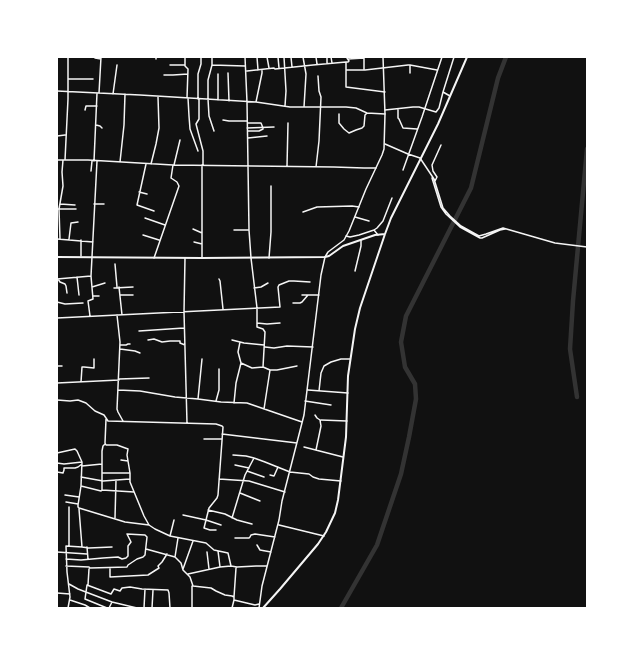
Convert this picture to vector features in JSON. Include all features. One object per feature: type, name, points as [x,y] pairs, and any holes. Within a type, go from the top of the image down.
[{"type":"main road","points":[[263,608],[318,544],[329,527],[335,513],[341,481],[346,436],[350,359],[360,308],[391,218],[438,124],[467,57]]},
{"type":"main road","points":[[57,257],[325,257],[329,256],[343,246],[385,234]]},
{"type":"street","points":[[68,57],[66,135],[62,172],[63,186],[58,209],[58,239],[93,242]]},
{"type":"street","points":[[185,57],[185,65],[188,69],[190,129],[198,151]]},
{"type":"street","points":[[201,57],[198,78],[200,119],[196,124],[203,151],[202,258]]},
{"type":"street","points":[[212,57],[212,65],[208,80],[208,100],[214,131]]},
{"type":"street","points":[[245,57],[249,166],[249,230],[257,308],[257,327],[264,330],[263,367]]},
{"type":"street","points":[[257,57],[258,70]]},
{"type":"street","points":[[267,57],[269,68]]},
{"type":"street","points":[[278,57],[279,68]]},
{"type":"street","points":[[284,57],[286,91],[284,106]]},
{"type":"street","points":[[291,57],[292,67]]},
{"type":"street","points":[[303,57],[306,74],[304,107]]},
{"type":"street","points":[[316,57],[317,64]]},
{"type":"street","points":[[327,57],[327,63]]},
{"type":"street","points":[[331,57],[332,63]]},
{"type":"street","points":[[259,608],[262,586],[302,422],[313,347],[321,274],[325,257],[328,252],[344,240],[382,155],[385,114],[383,57],[386,57]]},
{"type":"street","points":[[403,170],[442,57]]},
{"type":"street","points":[[385,110],[419,107],[436,112],[439,108],[454,57]]},
{"type":"street","points":[[95,58],[105,60]]},
{"type":"street","points":[[364,70],[364,58],[348,58],[348,62],[346,62],[346,88],[385,92]]},
{"type":"street","points":[[90,316],[88,301],[92,300],[93,296],[91,276],[94,161],[101,59]]},
{"type":"street","points":[[246,72],[269,68],[346,62]]},
{"type":"street","points":[[170,65],[185,65]]},
{"type":"street","points":[[212,65],[245,66]]},
{"type":"street","points":[[346,70],[364,70],[410,65],[438,70]]},
{"type":"street","points":[[410,65],[410,73]]},
{"type":"street","points":[[113,94],[117,66]]},
{"type":"street","points":[[256,102],[262,70]]},
{"type":"street","points":[[228,73],[229,101]]},
{"type":"street","points":[[164,75],[188,74]]},
{"type":"street","points":[[218,74],[218,100]]},
{"type":"street","points":[[316,167],[321,97],[318,76]]},
{"type":"street","points":[[68,79],[93,79]]},
{"type":"street","points":[[57,91],[256,102],[284,106],[346,107],[356,108],[366,113],[385,114]]},
{"type":"street","points":[[443,92],[450,96]]},
{"type":"street","points":[[120,162],[124,125],[124,94]]},
{"type":"street","points":[[151,164],[159,128],[158,96]]},
{"type":"street","points":[[85,110],[86,106],[97,106]]},
{"type":"street","points":[[398,109],[398,118],[402,128],[417,129]]},
{"type":"street","points":[[339,114],[340,125],[349,133],[364,126],[366,113]]},
{"type":"street","points":[[223,120],[261,123],[263,128]]},
{"type":"street","points":[[287,166],[288,123]]},
{"type":"street","points":[[96,125],[102,128]]},
{"type":"street","points":[[247,130],[274,127]]},
{"type":"street","points":[[247,130],[259,131],[263,128]]},
{"type":"street","points":[[259,131],[259,137]]},
{"type":"street","points":[[57,136],[66,135]]},
{"type":"street","points":[[248,138],[267,136]]},
{"type":"street","points":[[154,258],[179,186],[177,182],[171,178],[180,140]]},
{"type":"street","points":[[384,144],[420,158],[435,181],[443,208],[453,220]]},
{"type":"street","points":[[435,181],[436,177],[432,169],[432,165],[441,145]]},
{"type":"street","points":[[57,160],[174,165],[376,168]]},
{"type":"street","points":[[91,171],[94,161]]},
{"type":"street","points":[[146,164],[136,205],[154,211]]},
{"type":"street","points":[[432,176],[441,207],[446,214],[480,238],[500,230],[507,229],[556,243],[587,247]]},
{"type":"street","points":[[269,258],[271,232],[271,186]]},
{"type":"street","points":[[139,192],[147,194]]},
{"type":"street","points":[[346,236],[355,236],[374,230],[383,222],[392,198]]},
{"type":"street","points":[[60,204],[74,205]]},
{"type":"street","points":[[94,204],[104,204]]},
{"type":"street","points":[[303,212],[317,207],[359,207]]},
{"type":"street","points":[[58,209],[76,209]]},
{"type":"street","points":[[145,218],[165,224]]},
{"type":"street","points":[[355,218],[369,221]]},
{"type":"street","points":[[69,239],[71,223],[78,222]]},
{"type":"street","points":[[193,229],[202,233]]},
{"type":"street","points":[[234,230],[249,230]]},
{"type":"street","points":[[374,230],[378,235]]},
{"type":"street","points":[[143,235],[159,240]]},
{"type":"street","points":[[81,240],[81,258]]},
{"type":"street","points":[[355,270],[361,240]]},
{"type":"street","points":[[194,242],[202,244]]},
{"type":"street","points":[[185,258],[184,328],[187,423]]},
{"type":"street","points":[[115,264],[116,287],[120,295],[122,315]]},
{"type":"street","points":[[57,279],[91,276]]},
{"type":"street","points":[[77,277],[79,295]]},
{"type":"street","points":[[57,279],[65,284],[67,293]]},
{"type":"street","points":[[219,279],[223,309]]},
{"type":"street","points":[[57,318],[280,307],[279,285],[289,281],[310,282]]},
{"type":"street","points":[[92,286],[105,283]]},
{"type":"street","points":[[254,288],[261,287],[268,283]]},
{"type":"street","points":[[116,287],[133,287]]},
{"type":"street","points":[[120,295],[133,295]]},
{"type":"street","points":[[302,295],[319,295]]},
{"type":"street","points":[[294,303],[302,302],[308,295]]},
{"type":"street","points":[[93,296],[99,296]]},
{"type":"street","points":[[57,302],[66,304],[83,303]]},
{"type":"street","points":[[117,315],[120,336],[118,412],[123,422]]},
{"type":"street","points":[[257,323],[280,323]]},
{"type":"street","points":[[139,331],[184,328]]},
{"type":"street","points":[[148,340],[154,339],[162,342],[180,341],[180,343],[185,345]]},
{"type":"street","points":[[232,340],[274,348],[287,346],[313,347]]},
{"type":"street","points":[[234,403],[236,383],[241,363],[238,352],[240,342]]},
{"type":"street","points":[[120,345],[130,344]]},
{"type":"street","points":[[119,349],[140,353]]},
{"type":"street","points":[[587,349],[587,356]]},
{"type":"street","points":[[81,382],[82,367],[94,368],[94,359]]},
{"type":"street","points":[[319,392],[321,373],[324,366],[341,359],[350,359]]},
{"type":"street","points":[[198,399],[202,360]]},
{"type":"street","points":[[241,363],[252,368],[263,367],[270,370],[297,366]]},
{"type":"street","points":[[57,366],[62,366]]},
{"type":"street","points":[[216,401],[219,390],[219,369]]},
{"type":"street","points":[[264,409],[270,370]]},
{"type":"street","points":[[57,383],[149,378]]},
{"type":"street","points":[[118,390],[140,391],[234,403],[247,403],[302,422]]},
{"type":"street","points":[[307,390],[348,393]]},
{"type":"street","points":[[57,400],[78,400],[86,403],[95,411],[101,412],[107,421],[220,424],[223,427],[217,498],[210,505],[208,510],[205,529],[216,530]]},
{"type":"street","points":[[305,401],[331,405]]},
{"type":"street","points":[[315,415],[320,420],[321,426],[316,450]]},
{"type":"street","points":[[102,490],[103,446],[105,444],[106,418]]},
{"type":"street","points":[[320,420],[347,421]]},
{"type":"street","points":[[222,434],[297,443]]},
{"type":"street","points":[[204,439],[222,439]]},
{"type":"street","points":[[105,444],[117,445],[128,450],[130,482],[149,525]]},
{"type":"street","points":[[304,448],[343,457]]},
{"type":"street","points":[[57,453],[75,449],[82,464],[78,504],[82,547]]},
{"type":"street","points":[[233,455],[254,458],[290,472],[308,474],[319,479],[341,481]]},
{"type":"street","points":[[232,518],[243,481],[254,458]]},
{"type":"street","points":[[121,460],[128,461]]},
{"type":"street","points":[[57,463],[102,464]]},
{"type":"street","points":[[57,472],[63,473],[64,468],[75,468],[82,464]]},
{"type":"street","points":[[234,465],[249,468]]},
{"type":"street","points":[[270,475],[274,476],[278,467]]},
{"type":"street","points":[[247,471],[264,477]]},
{"type":"street","points":[[103,473],[130,473]]},
{"type":"street","points":[[81,477],[103,481],[130,479]]},
{"type":"street","points":[[219,479],[251,482],[285,492]]},
{"type":"street","points":[[115,518],[116,480]]},
{"type":"street","points":[[81,486],[101,491],[134,492]]},
{"type":"street","points":[[240,493],[260,502]]},
{"type":"street","points":[[65,495],[79,497]]},
{"type":"street","points":[[66,502],[78,504]]},
{"type":"street","points":[[68,507],[69,546],[66,546],[66,566],[70,594],[68,608]]},
{"type":"street","points":[[79,508],[125,522],[149,525],[170,536],[206,543],[212,549],[228,553],[231,566]]},
{"type":"street","points":[[208,510],[225,514],[238,521],[252,524]]},
{"type":"street","points":[[183,516],[206,520],[221,525]]},
{"type":"street","points":[[170,536],[174,520]]},
{"type":"street","points":[[278,525],[324,536]]},
{"type":"street","points":[[66,559],[81,560],[128,557],[128,546],[132,542],[127,534],[147,536],[145,554],[143,557],[137,559],[127,567],[89,568],[89,566],[66,566]]},
{"type":"street","points":[[235,538],[250,537],[254,534],[275,537]]},
{"type":"street","points":[[175,557],[178,538]]},
{"type":"street","points":[[183,570],[193,541]]},
{"type":"street","points":[[69,546],[112,547]]},
{"type":"street","points":[[257,546],[260,550],[271,552]]},
{"type":"street","points":[[87,547],[88,559]]},
{"type":"street","points":[[146,549],[175,557],[181,563],[183,570],[191,578],[192,608]]},
{"type":"street","points":[[218,551],[220,567]]},
{"type":"street","points":[[57,552],[87,554]]},
{"type":"street","points":[[207,552],[209,569]]},
{"type":"street","points":[[110,568],[111,577],[148,575],[159,568],[158,566],[167,554]]},
{"type":"street","points":[[188,574],[220,567],[267,566]]},
{"type":"street","points":[[232,608],[237,567]]},
{"type":"street","points":[[89,568],[86,599],[108,608],[112,602]]},
{"type":"street","points":[[69,584],[116,604],[137,608]]},
{"type":"street","points":[[88,585],[111,594],[114,589],[120,591],[122,588],[130,587],[169,591],[170,608]]},
{"type":"street","points":[[192,585],[211,588],[225,595],[234,597]]},
{"type":"street","points":[[144,608],[145,589]]},
{"type":"street","points":[[152,608],[153,590]]},
{"type":"street","points":[[57,593],[70,594]]},
{"type":"street","points":[[70,600],[90,608]]},
{"type":"street","points":[[234,600],[255,605],[259,604]]},
{"type":"street","points":[[115,608],[116,604]]},
{"type":"waterway","points":[[341,608],[377,545],[401,474],[416,399],[415,384],[405,367],[401,342],[406,316],[471,188],[498,78],[506,57]]},
{"type":"waterway","points":[[577,397],[570,349],[587,149]]}]
